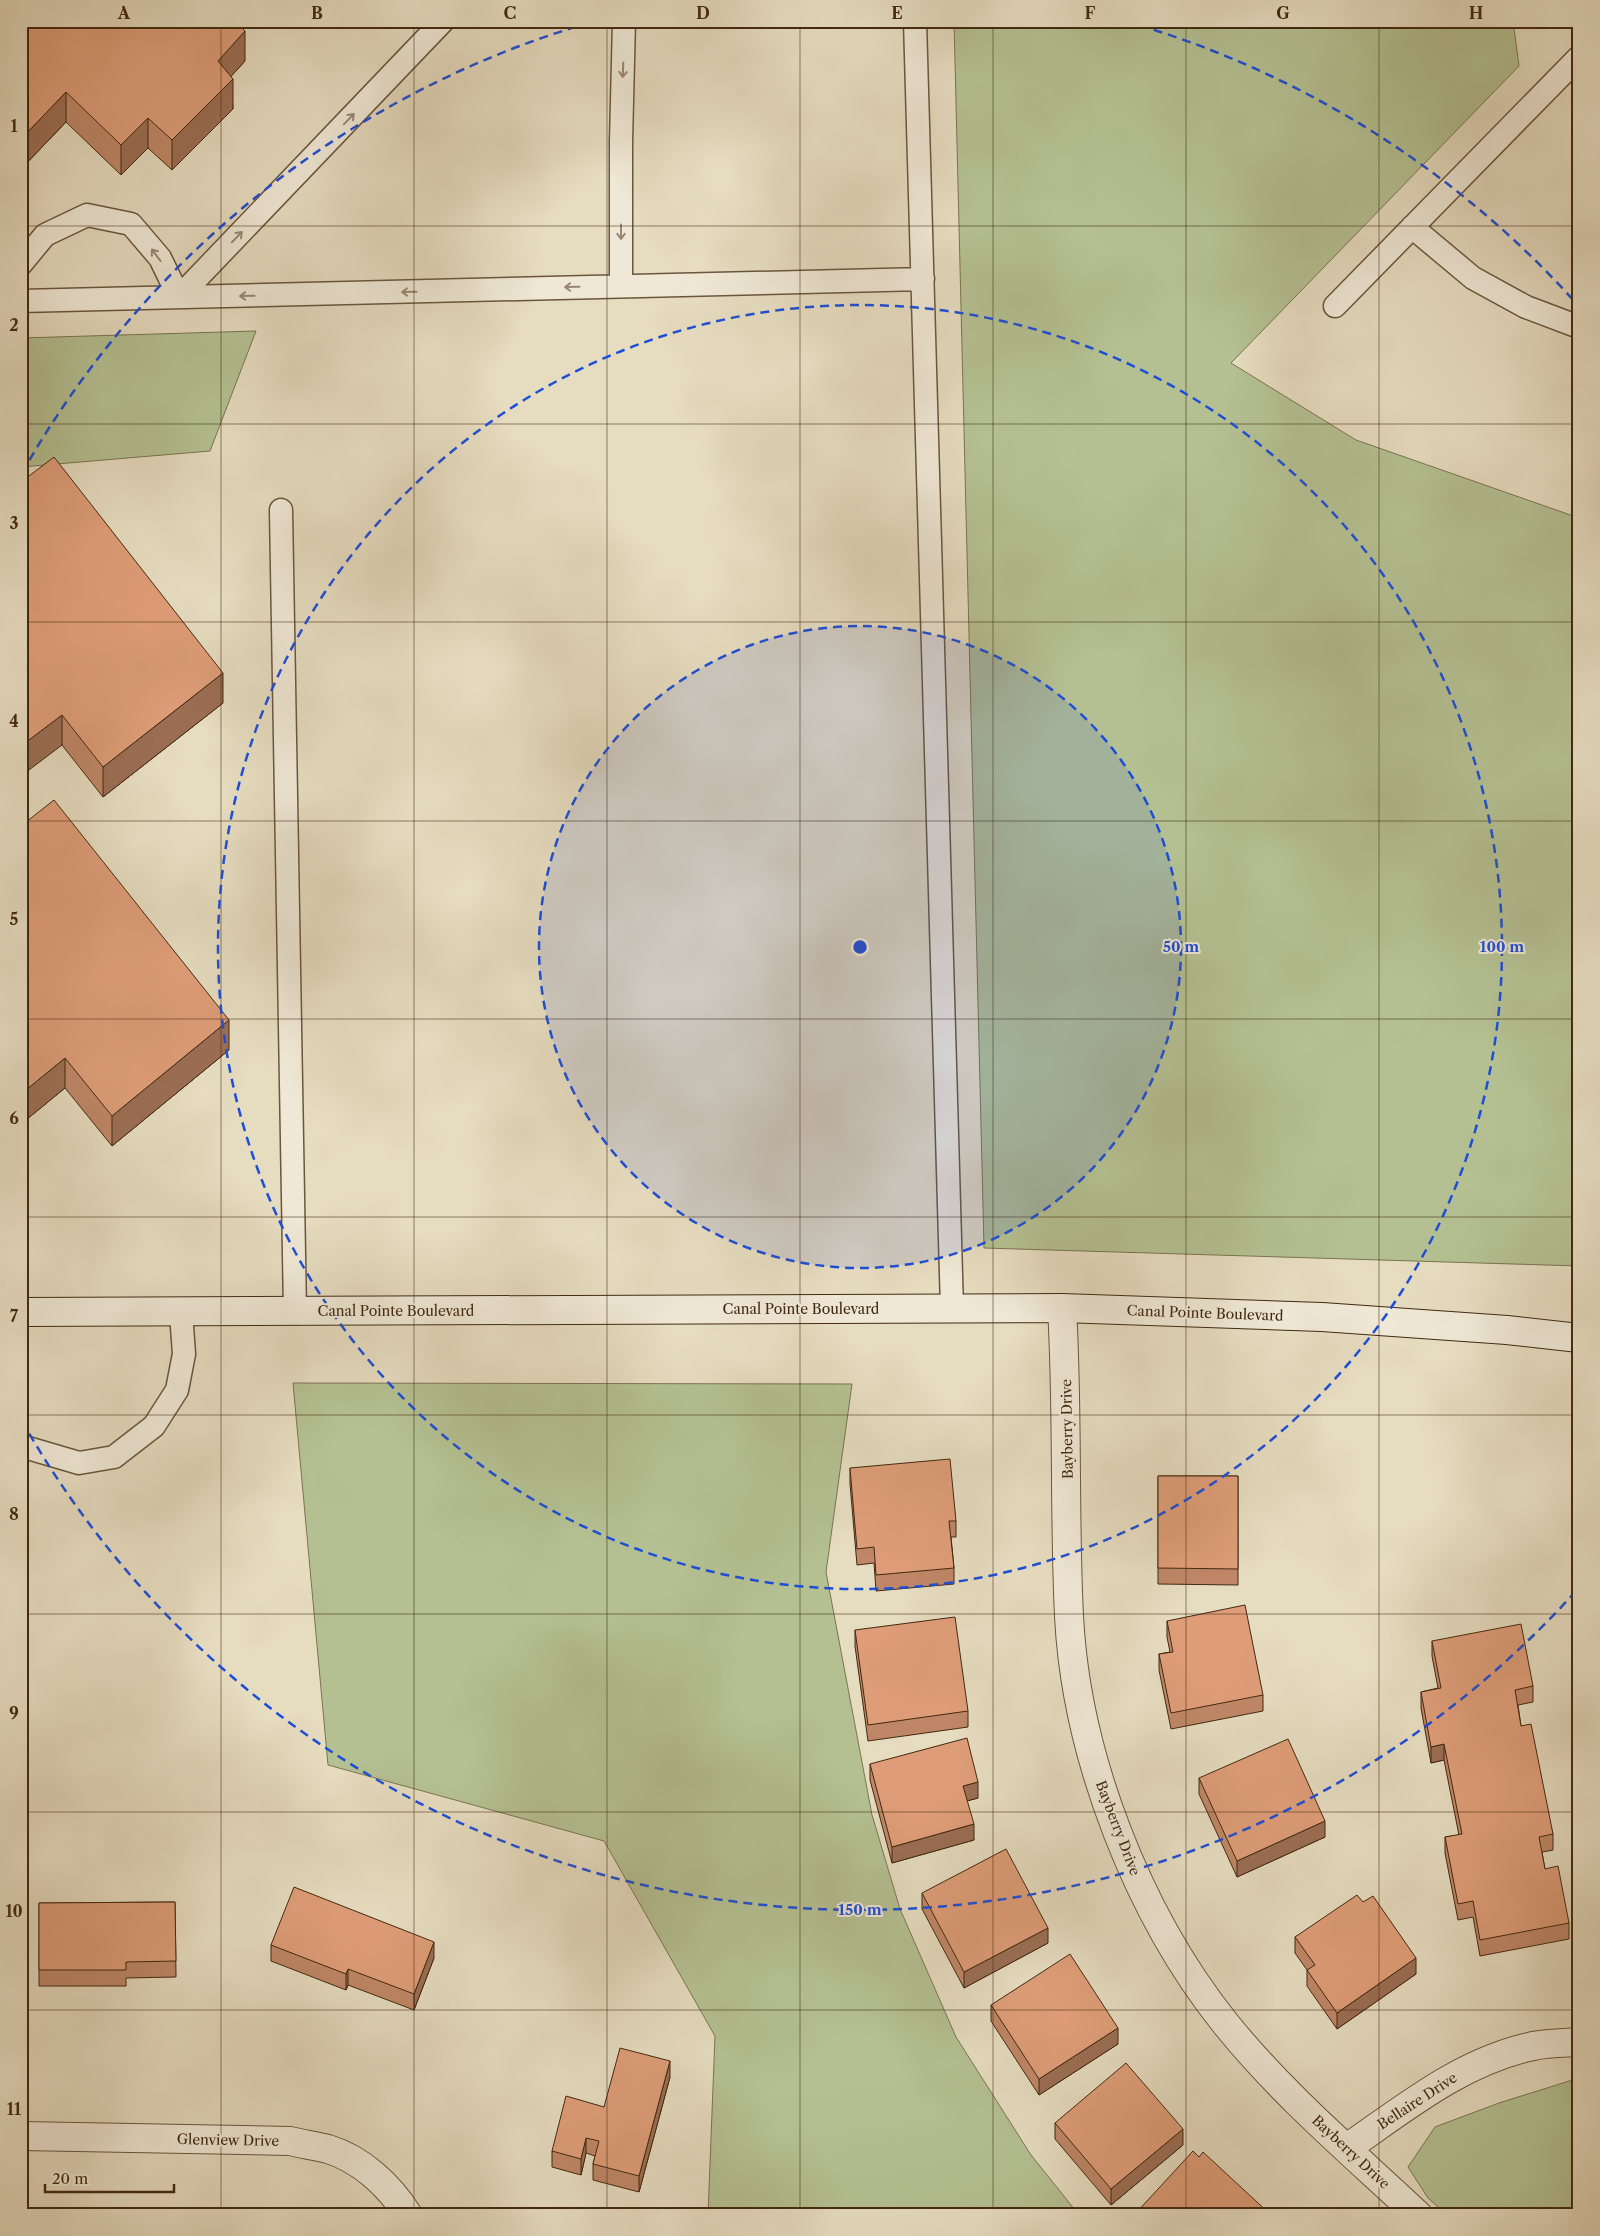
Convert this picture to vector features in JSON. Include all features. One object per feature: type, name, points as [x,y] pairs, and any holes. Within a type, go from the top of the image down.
[{"type":"street","name":"Canal Pointe Boulevard","points":[[21,1312],[182,1313],[1062,1308],[1322,1317],[1507,1330],[1579,1338]]},
{"type":"street","name":"Bayberry Drive","points":[[1062,1308],[1066,1376],[1069,1618],[1081,1708],[1104,1796],[1137,1880],[1180,1959],[1224,2023],[1284,2090],[1418,2215]]},
{"type":"street","name":"Bellaire Drive","points":[[1347,2148],[1437,2086],[1484,2061],[1534,2046],[1579,2042]]},
{"type":"street","name":"Glenview Drive","points":[[21,2136],[290,2141],[330,2150],[366,2169],[396,2196],[408,2215]]},
{"type":"lane","points":[[179,298],[443,21]]},
{"type":"lane","points":[[621,286],[621,141],[624,21]]},
{"type":"lane","points":[[915,21],[952,1309]]},
{"type":"lane","points":[[1335,306],[1579,57]]},
{"type":"lane","points":[[21,264],[45,235],[87,216],[132,224],[160,258],[179,298]]},
{"type":"lane","points":[[1412,227],[1474,278],[1526,307],[1579,327]]},
{"type":"lane","points":[[21,301],[923,279]]},
{"type":"lane","points":[[281,510],[295,1312]]},
{"type":"lane","points":[[21,1446],[78,1462],[114,1457],[154,1426],[177,1390],[184,1354],[182,1313]]},
{"type":"green space","points":[[954,21],[1513,21],[1519,66],[1231,363],[1356,440],[1579,518],[1579,1266],[984,1248]]},
{"type":"green space","points":[[256,331],[210,451],[21,467],[21,338]]},
{"type":"green space","points":[[293,1383],[852,1384],[826,1572],[872,1815],[900,1909],[956,2037],[1031,2155],[1079,2215],[708,2215],[715,2036],[604,1841],[328,1765]]},
{"type":"green space","points":[[1579,2078],[1579,2215],[1447,2215],[1428,2198],[1408,2167],[1435,2127],[1499,2103]]},
{"type":"building","points":[[21,21],[235,21],[245,31],[218,61],[233,79],[172,140],[148,118],[121,145],[66,92],[21,139]]},
{"type":"building","points":[[54,457],[223,673],[103,767],[62,715],[21,746],[21,482]]},
{"type":"building","points":[[54,800],[229,1020],[112,1116],[65,1058],[21,1094],[21,826]]},
{"type":"building","points":[[950,1459],[956,1521],[949,1521],[954,1568],[876,1575],[874,1547],[857,1549],[850,1468]]},
{"type":"building","points":[[1158,1476],[1238,1476],[1238,1569],[1158,1568]]},
{"type":"building","points":[[1245,1605],[1263,1695],[1171,1713],[1159,1654],[1173,1652],[1167,1621]]},
{"type":"building","points":[[955,1617],[968,1711],[868,1725],[855,1630]]},
{"type":"building","points":[[1521,1624],[1533,1686],[1515,1690],[1521,1726],[1531,1724],[1553,1834],[1539,1837],[1545,1869],[1558,1866],[1569,1923],[1480,1940],[1473,1901],[1458,1904],[1445,1837],[1462,1834],[1444,1744],[1431,1747],[1421,1692],[1441,1688],[1432,1641]]},
{"type":"building","points":[[967,1738],[978,1782],[963,1786],[974,1824],[892,1847],[870,1764]]},
{"type":"building","points":[[1288,1739],[1325,1821],[1237,1861],[1199,1778]]},
{"type":"building","points":[[1006,1849],[1048,1928],[964,1972],[922,1893]]},
{"type":"building","points":[[294,1887],[434,1942],[414,1994],[348,1969],[346,1974],[271,1945]]},
{"type":"building","points":[[1357,1895],[1363,1902],[1373,1896],[1416,1958],[1337,2013],[1307,1970],[1315,1965],[1295,1937]]},
{"type":"building","points":[[175,1902],[176,1961],[126,1962],[126,1970],[39,1970],[39,1903]]},
{"type":"building","points":[[1070,1954],[1118,2028],[1039,2079],[991,2005]]},
{"type":"building","points":[[620,2048],[670,2061],[639,2176],[593,2164],[599,2141],[586,2138],[581,2159],[552,2151],[566,2096],[604,2107]]},
{"type":"building","points":[[1126,2063],[1183,2129],[1111,2189],[1055,2123]]},
{"type":"building","points":[[1193,2151],[1199,2157],[1203,2152],[1271,2215],[1137,2215],[1136,2213]]}]
